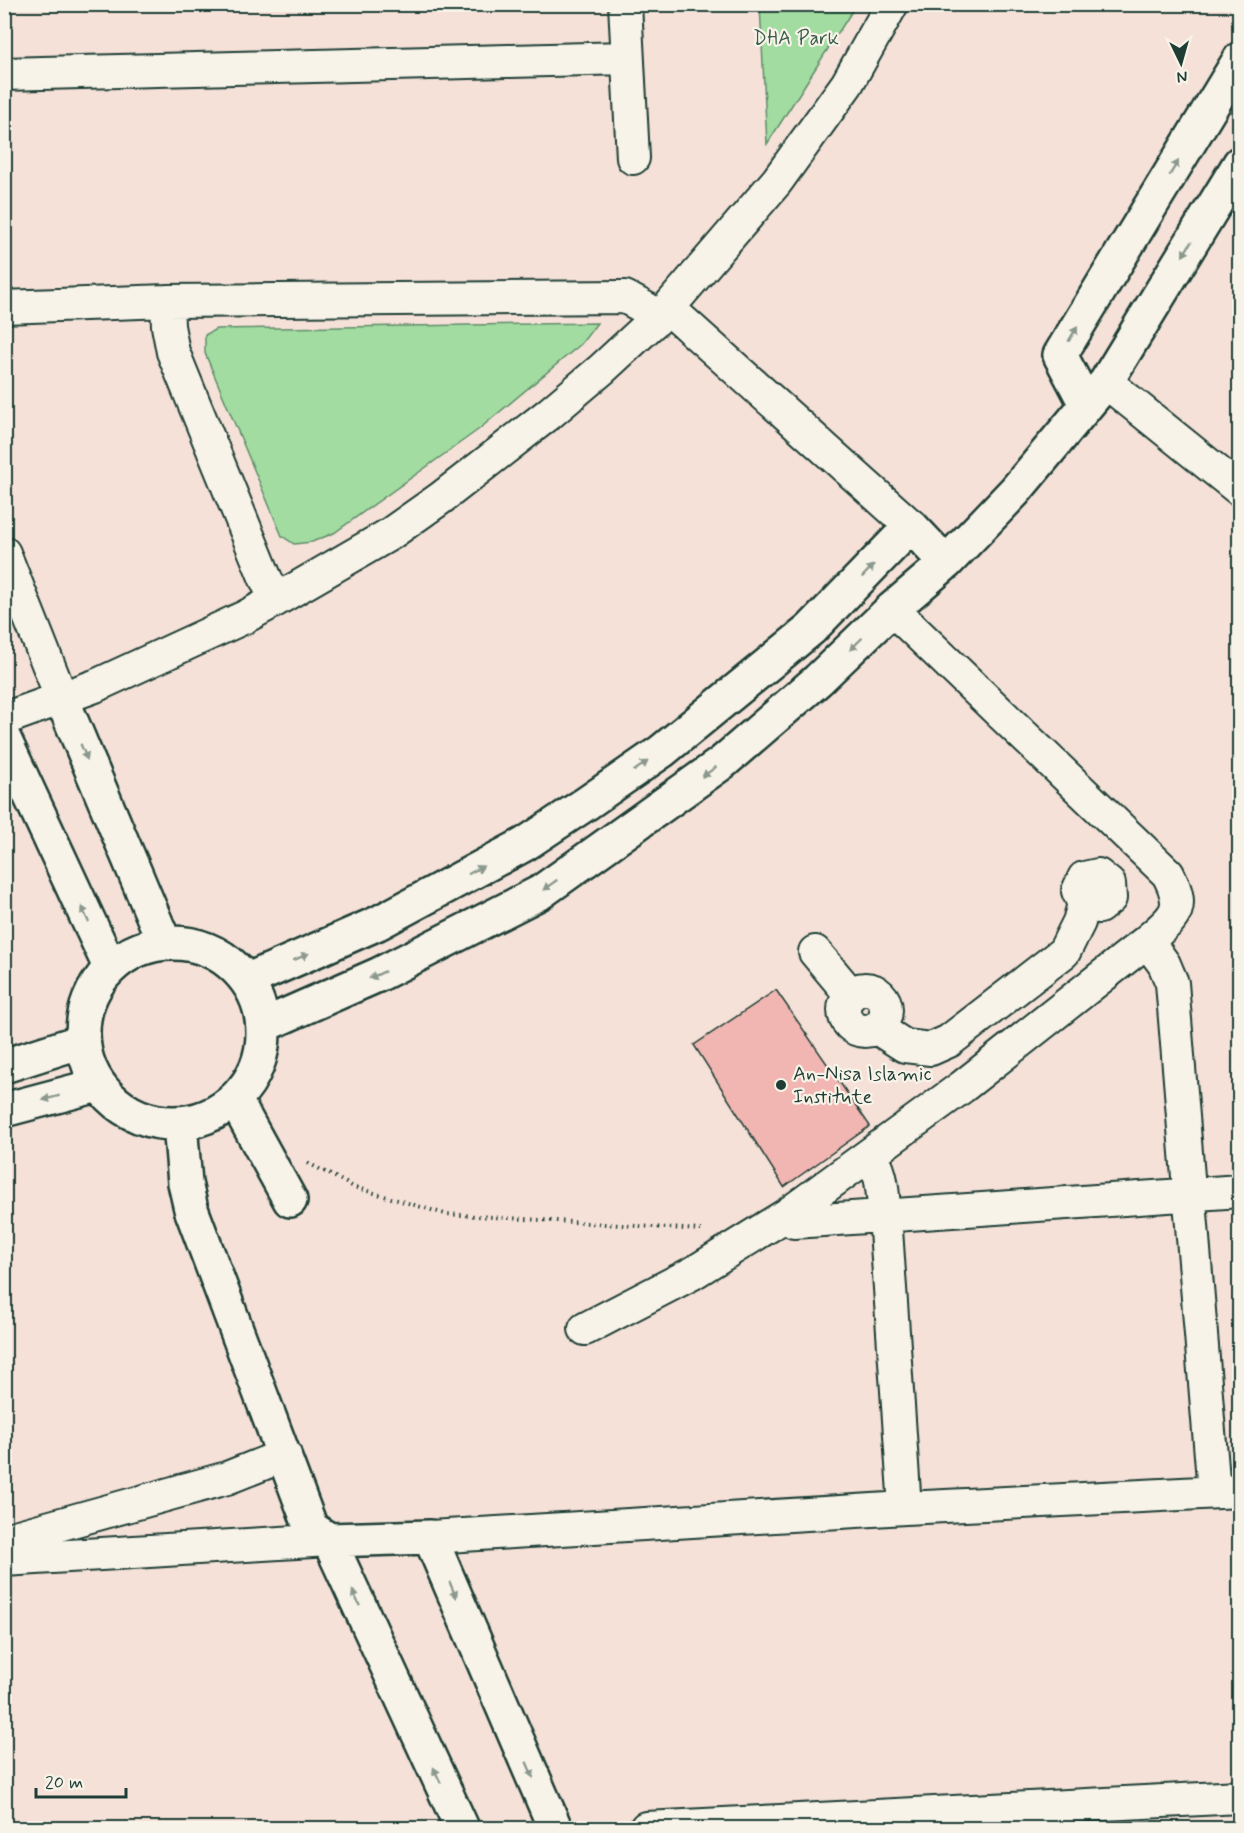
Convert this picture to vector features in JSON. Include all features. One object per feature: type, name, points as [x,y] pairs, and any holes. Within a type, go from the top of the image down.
[{"type":"street","points":[[625,4],[633,158]]},
{"type":"street","points":[[4,719],[95,686],[245,617],[390,534],[441,498],[602,369],[662,314],[777,181],[847,84],[892,4]]},
{"type":"street","points":[[4,74],[627,58]]},
{"type":"street","points":[[1239,59],[1060,355],[1096,393],[1239,490]]},
{"type":"street","points":[[264,1025],[380,974],[541,892],[723,762],[818,680],[892,609],[946,563],[1016,491],[1096,393],[1239,163]]},
{"type":"street","points":[[4,308],[167,301],[625,297],[662,314],[911,526],[946,563]]},
{"type":"street","points":[[167,301],[168,326],[173,352],[276,600]]},
{"type":"street","points":[[248,980],[378,922],[525,844],[662,752],[811,629],[911,526]]},
{"type":"street","points":[[4,553],[62,699],[165,942]]},
{"type":"street","points":[[585,1329],[693,1274],[788,1214],[962,1087],[1147,941],[1171,920],[1177,906],[1177,891],[1168,874],[1151,856],[892,609]]},
{"type":"street","points":[[4,739],[110,967]]},
{"type":"street","points":[[815,952],[851,995],[860,989],[875,991],[885,1001],[885,1016],[877,1028],[905,1047],[931,1049],[949,1041],[1064,952],[1079,922],[1084,904],[1099,908],[1110,898],[1110,884],[1151,856]]},
{"type":"street","points":[[4,1560],[329,1540],[430,1537],[905,1508],[1227,1492],[1189,1194],[1172,983],[1164,964],[1147,941]]},
{"type":"street","points":[[165,942],[212,950],[248,980],[264,1025],[258,1065],[235,1100],[210,1116],[180,1124],[148,1121],[120,1108],[98,1085],[81,1041],[87,1000],[110,967],[135,950],[165,942]]},
{"type":"street","points":[[4,1066],[81,1041]]},
{"type":"street","points":[[4,1110],[98,1085]]},
{"type":"street","points":[[235,1100],[283,1187]]},
{"type":"street","points":[[180,1124],[185,1183],[191,1209],[311,1528],[329,1540],[462,1828]]},
{"type":"street","points":[[869,1156],[879,1170],[885,1215],[905,1508]]},
{"type":"street","points":[[788,1214],[794,1222],[1239,1191]]},
{"type":"street","points":[[4,1540],[226,1478],[285,1455]]},
{"type":"street","points":[[430,1537],[555,1828]]},
{"type":"street","points":[[646,1828],[1239,1797]]},
{"type":"path","points":[[283,1187],[300,1159],[354,1186],[445,1214],[708,1231]]},
{"type":"green space","name":"DHA Park","points":[[760,5],[856,5],[767,144]]},
{"type":"green space","points":[[597,323],[581,344],[478,430],[334,533],[312,542],[294,544],[282,536],[205,353],[205,335],[216,329]]},
{"type":"building","name":"An-Nisa Islamic Institute","points":[[776,990],[870,1126],[784,1187],[694,1045]]},
{"type":"place","name":"An-Nisa Islamic Institute","points":[[781,1085]]}]
